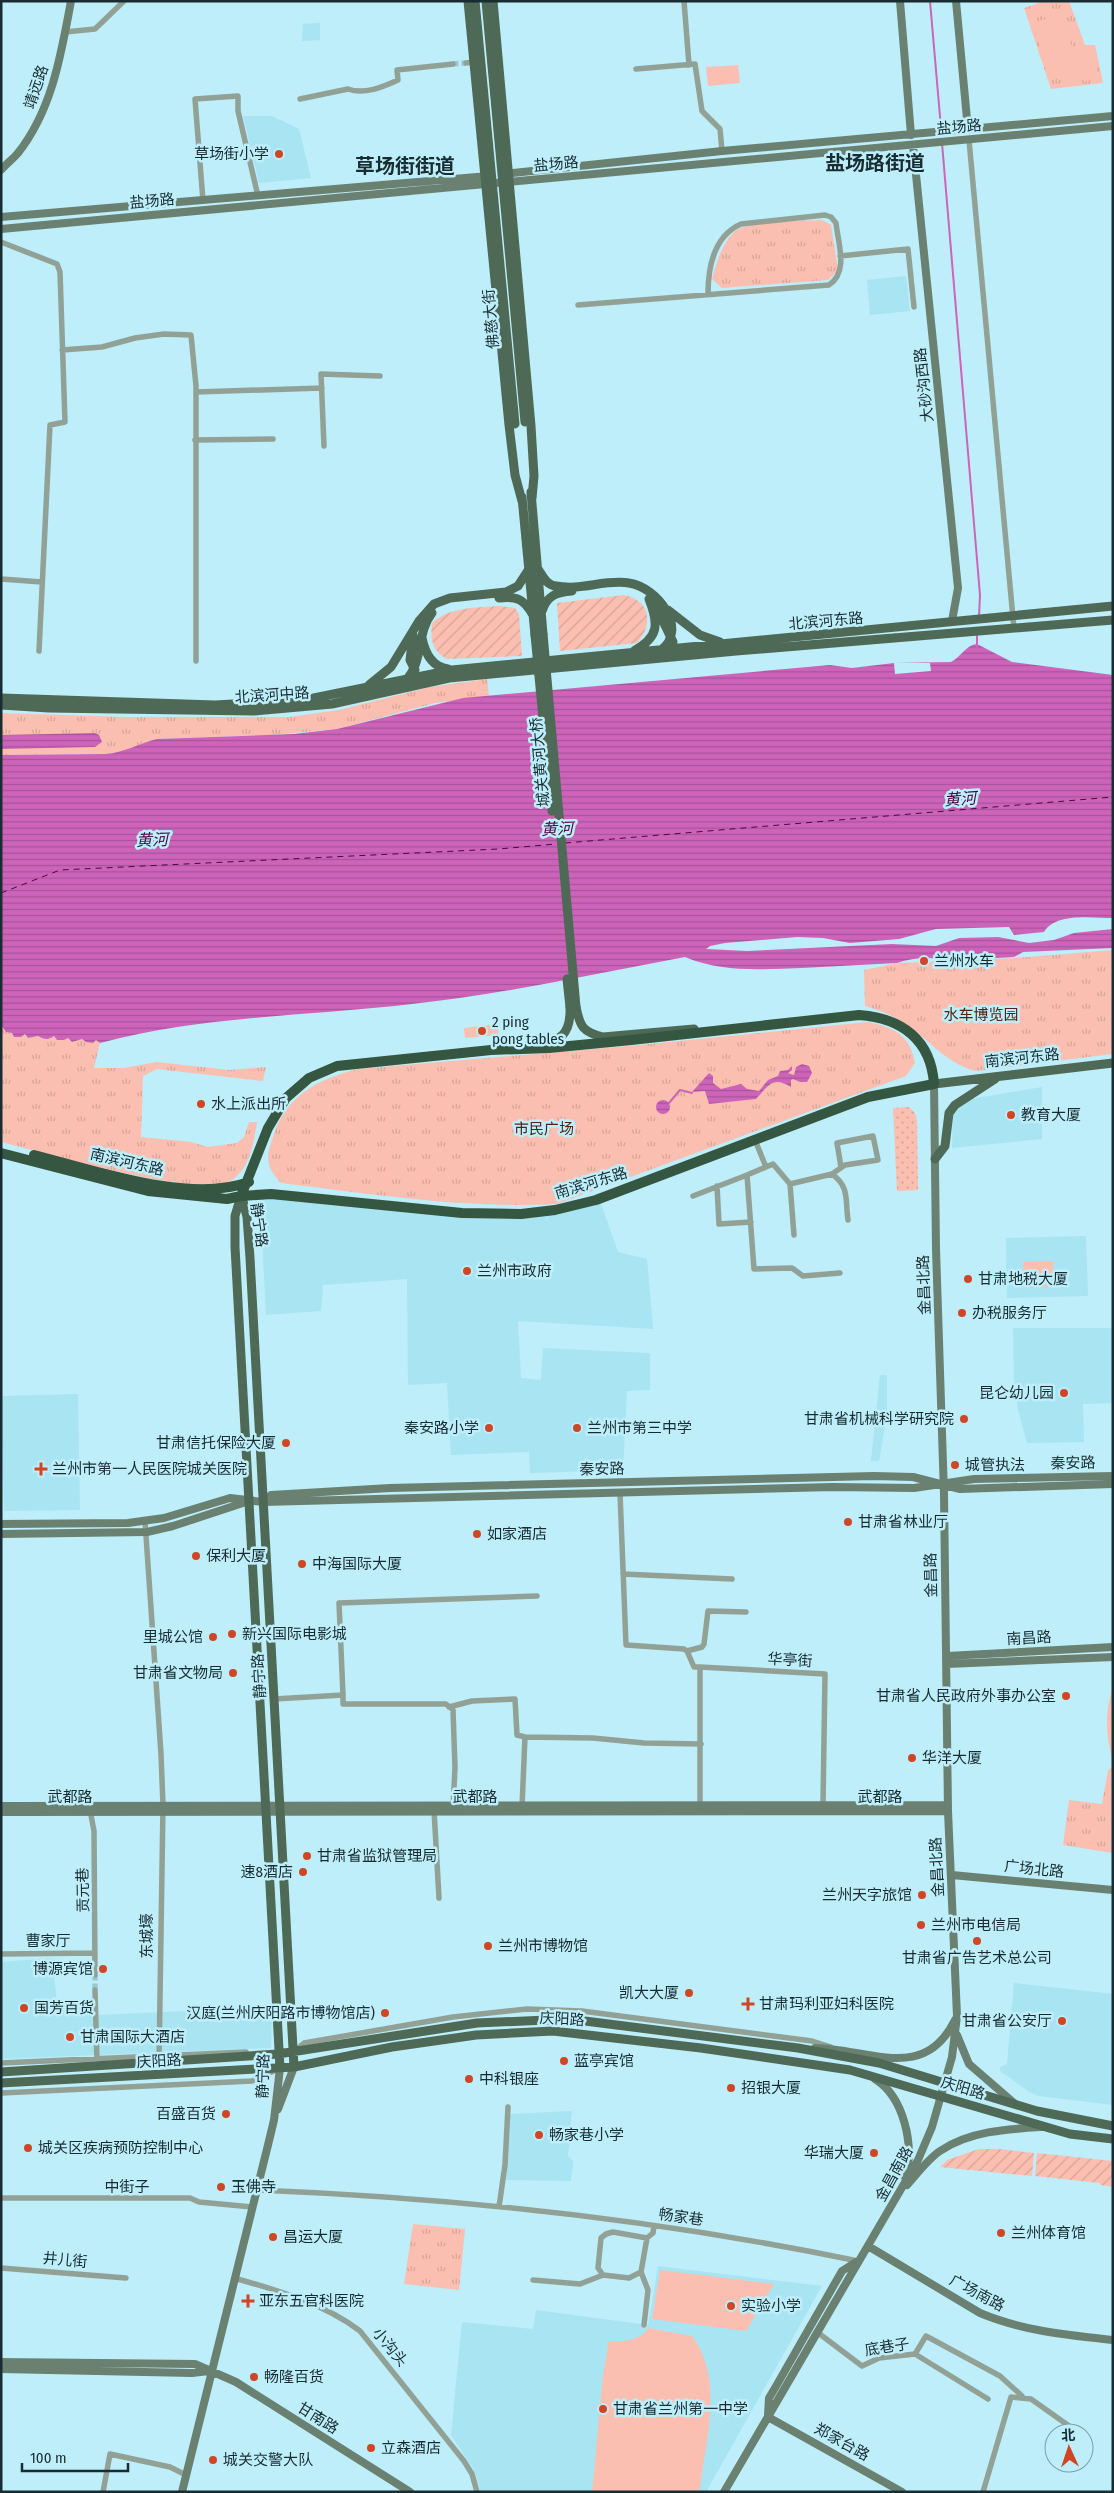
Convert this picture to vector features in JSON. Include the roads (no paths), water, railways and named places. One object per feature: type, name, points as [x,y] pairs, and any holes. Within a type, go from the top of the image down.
[{"type":"highway","points":[[241,1196],[274,1115],[296,1087],[322,1071],[352,1063],[621,1041],[860,1015],[884,1018],[903,1027],[920,1043],[930,1059],[934,1084]]},
{"type":"highway","name":"南滨河东路","points":[[1,1152],[148,1191],[227,1199],[271,1194],[462,1213],[538,1212],[596,1200],[868,1097],[934,1084]]},
{"type":"highway","name":"南滨河东路","points":[[1,1146],[155,1184],[210,1188],[239,1185],[248,1182]]},
{"type":"main road","name":"靖远路","points":[[1,170],[26,141],[46,105],[71,1]]},
{"type":"main road","points":[[468,1],[470,62],[485,180],[509,425],[515,475],[527,499]]},
{"type":"main road","name":"佛慈大街","points":[[475,1],[515,424],[527,499]]},
{"type":"main road","name":"佛慈大街","points":[[486,1],[525,422],[527,499],[539,635]]},
{"type":"main road","points":[[493,1],[532,436],[534,476],[527,499]]},
{"type":"main road","points":[[900,1],[912,135]]},
{"type":"main road","points":[[956,1],[968,130]]},
{"type":"main road","name":"盐场路","points":[[508,178],[722,151],[1113,116]]},
{"type":"main road","name":"盐场路","points":[[1,229],[485,180],[913,145],[1113,126]]},
{"type":"main road","name":"大砂沟西路","points":[[913,145],[958,588],[952,621]]},
{"type":"main road","name":"盐场路","points":[[1,217],[485,180]]},
{"type":"main road","points":[[434,680],[417,673],[417,636],[419,621],[434,604],[450,598],[506,592],[518,586],[533,569],[551,585],[564,587],[628,582],[640,586],[680,622],[700,635],[709,640],[732,644]]},
{"type":"main road","points":[[352,692],[369,685],[383,675],[417,636],[434,611],[439,607],[455,602],[514,597],[522,599],[537,613],[548,599],[555,594],[625,588],[641,593],[659,610],[671,640],[688,652],[704,654]]},
{"type":"main road","points":[[630,653],[644,645],[655,631],[654,615],[649,599]]},
{"type":"main road","points":[[641,660],[662,650],[671,640],[673,626],[660,603]]},
{"type":"main road","name":"北滨河东路","points":[[541,666],[630,653],[1113,606]]},
{"type":"main road","name":"北滨河东路","points":[[541,666],[641,660],[1113,620]]},
{"type":"main road","name":"城关黄河大桥","points":[[539,635],[573,1007]]},
{"type":"main road","points":[[417,636],[435,665],[452,670]]},
{"type":"main road","name":"北滨河中路","points":[[1,698],[225,705],[304,700],[352,692],[408,679],[417,673],[541,666]]},
{"type":"main road","name":"北滨河中路","points":[[1,705],[58,708],[254,711],[332,704],[434,680],[541,666]]},
{"type":"main road","points":[[383,691],[396,688],[408,679]]},
{"type":"main road","points":[[573,1007],[584,1029],[590,1034],[603,1036],[677,1029],[720,1029]]},
{"type":"main road","points":[[512,1049],[540,1045],[560,1037],[566,1032],[573,1007]]},
{"type":"main road","name":"南滨河东路","points":[[934,1084],[1113,1064]]},
{"type":"main road","points":[[935,1159],[945,1146],[949,1113],[955,1105],[983,1084],[1002,1076]]},
{"type":"main road","name":"金昌北路","points":[[934,1084],[944,1485]]},
{"type":"main road","name":"静宁路","points":[[241,1196],[235,1216],[235,1247],[280,2068],[274,2120]]},
{"type":"main road","name":"静宁路","points":[[182,2492],[210,2371],[274,2120],[294,2067],[248,1233],[241,1196]]},
{"type":"main road","name":"秦安路","points":[[263,1502],[271,1496],[390,1488],[874,1476],[913,1477],[960,1489],[1113,1484]]},
{"type":"main road","name":"秦安路","points":[[249,1502],[914,1488],[974,1479],[1113,1476]]},
{"type":"main road","name":"金昌路","points":[[944,1485],[947,1660]]},
{"type":"main road","points":[[1,1524],[128,1523],[164,1518],[230,1498],[249,1502]]},
{"type":"main road","points":[[1,1534],[147,1532],[191,1521],[249,1502]]},
{"type":"main road","name":"南昌路","points":[[947,1660],[1113,1647]]},
{"type":"main road","name":"南昌路","points":[[947,1660],[1113,1657]]},
{"type":"main road","name":"金昌北路","points":[[943,2089],[956,2034],[957,2016],[948,1808],[947,1660]]},
{"type":"main road","name":"武都路","points":[[700,1808],[824,1805],[948,1808]]},
{"type":"main road","name":"武都路","points":[[1,1806],[90,1808],[948,1808]]},
{"type":"main road","name":"武都路","points":[[280,1807],[434,1810],[453,1808]]},
{"type":"main road","name":"武都路","points":[[1,1812],[90,1808]]},
{"type":"main road","name":"广场北路","points":[[952,1875],[1113,1890]]},
{"type":"main road","points":[[798,2048],[836,2049],[894,2058],[927,2054],[947,2037],[957,2016]]},
{"type":"main road","name":"庆阳路","points":[[1,2072],[97,2062],[278,2054],[477,2022],[570,2020],[798,2048],[879,2063],[1045,2127],[1070,2134],[1113,2139]]},
{"type":"main road","name":"庆阳路","points":[[1,2083],[294,2067],[392,2047],[476,2035],[553,2031],[701,2048],[850,2070],[1113,2126]]},
{"type":"main road","points":[[956,2034],[969,2064],[1016,2105]]},
{"type":"main road","points":[[850,2070],[883,2084],[892,2097],[904,2122],[910,2148],[906,2173],[898,2196]]},
{"type":"main road","name":"金昌南路","points":[[724,2492],[858,2261],[898,2196],[926,2143],[943,2089]]},
{"type":"main road","points":[[898,2196],[939,2151],[966,2137],[1008,2129],[1045,2127]]},
{"type":"main road","name":"广场南路","points":[[868,2246],[980,2313],[995,2320],[1045,2332],[1113,2340]]},
{"type":"main road","name":"金昌南路","points":[[768,2417],[769,2398],[774,2388],[842,2271],[858,2261]]},
{"type":"main road","name":"甘南路","points":[[1,2362],[195,2364],[236,2382],[410,2492]]},
{"type":"main road","name":"甘南路","points":[[1,2369],[192,2373],[210,2371]]},
{"type":"main road","name":"郑家台路","points":[[768,2417],[902,2492]]},
{"type":"street","points":[[65,32],[95,29],[124,1]]},
{"type":"street","points":[[684,1],[689,64]]},
{"type":"street","points":[[300,99],[348,88],[353,91],[378,89],[398,80],[398,70],[453,64]]},
{"type":"street","points":[[636,69],[695,64],[702,111],[720,129],[722,151]]},
{"type":"street","points":[[202,201],[195,99],[238,96],[238,111],[258,196]]},
{"type":"street","points":[[969,140],[1010,630]]},
{"type":"street","points":[[578,305],[829,285],[837,280],[841,269],[836,223],[831,217],[825,215],[741,224],[730,229],[718,244],[708,273],[708,294]]},
{"type":"street","points":[[1,242],[57,264],[60,272],[66,422],[50,425],[39,651]]},
{"type":"street","points":[[840,256],[908,249],[914,307]]},
{"type":"street","points":[[62,350],[102,347],[135,338],[191,335],[196,392],[196,660]]},
{"type":"street","points":[[324,446],[321,374],[380,376]]},
{"type":"street","points":[[196,392],[322,388]]},
{"type":"street","points":[[195,440],[272,439]]},
{"type":"street","points":[[1,579],[42,582]]},
{"type":"street","points":[[790,1184],[832,1174],[841,1167],[878,1160],[873,1136],[837,1143],[841,1167]]},
{"type":"street","points":[[755,1140],[766,1167]]},
{"type":"street","points":[[692,1196],[773,1164],[790,1184],[794,1235]]},
{"type":"street","points":[[832,1174],[846,1188],[848,1220]]},
{"type":"street","points":[[747,1175],[754,1269],[792,1268],[803,1276],[840,1273]]},
{"type":"street","points":[[717,1186],[719,1224],[751,1222]]},
{"type":"street","points":[[620,1493],[626,1644],[684,1649],[688,1651],[702,1647],[704,1644],[708,1610],[746,1612]]},
{"type":"street","name":"东城壕","points":[[145,1521],[163,1808],[159,2059]]},
{"type":"street","points":[[623,1574],[732,1579]]},
{"type":"street","points":[[537,1596],[339,1602],[343,1704],[434,1704],[449,1707],[472,1701],[515,1699],[517,1735],[525,1737],[593,1738],[644,1743],[701,1744]]},
{"type":"street","points":[[688,1651],[691,1663],[694,1667],[700,1667],[700,1808]]},
{"type":"street","name":"华亭街","points":[[700,1667],[824,1674],[824,1805]]},
{"type":"street","points":[[274,1699],[343,1695]]},
{"type":"street","points":[[449,1707],[453,1710],[455,1767],[453,1808]]},
{"type":"street","points":[[522,1808],[525,1737]]},
{"type":"street","name":"贡元巷","points":[[90,1808],[94,1831],[95,1975]]},
{"type":"street","points":[[434,1810],[439,1898]]},
{"type":"street","name":"曹家厅","points":[[1,1954],[95,1953]]},
{"type":"street","points":[[1,2063],[97,2062],[95,1990]]},
{"type":"street","points":[[294,2052],[304,2043],[453,2017],[527,2008],[582,2011],[710,2027],[812,2041],[836,2049]]},
{"type":"street","points":[[1,2093],[252,2081],[280,2068]]},
{"type":"street","points":[[499,2207],[505,2165],[508,2107]]},
{"type":"street","name":"畅家巷","points":[[256,2190],[365,2195],[499,2207],[654,2226],[788,2246],[858,2261]]},
{"type":"street","name":"中街子","points":[[1,2198],[190,2198],[199,2202],[252,2207]]},
{"type":"street","points":[[603,2275],[598,2268],[601,2238],[612,2232],[646,2238],[654,2233],[654,2226]]},
{"type":"street","points":[[644,2325],[648,2290],[641,2272],[646,2238]]},
{"type":"street","name":"井儿街","points":[[1,2268],[126,2278]]},
{"type":"street","points":[[533,2280],[580,2284],[603,2275],[629,2278],[641,2272]]},
{"type":"street","name":"小沟头","points":[[234,2278],[284,2294],[346,2321],[360,2331],[464,2461],[472,2474],[478,2492]]},
{"type":"street","name":"底巷子","points":[[817,2332],[862,2366],[879,2358],[915,2354],[988,2400]]},
{"type":"street","points":[[915,2354],[926,2336],[1000,2376],[1024,2398]]},
{"type":"street","points":[[983,2492],[1010,2397],[1031,2399],[1065,2423]]},
{"type":"street","points":[[103,2492],[110,2454],[170,2467],[186,2474]]},
{"type":"water","name":"黄河","points":[[977,644],[1012,662],[1113,675],[1113,918],[1085,917],[1066,919],[1057,921],[1044,932],[1014,935],[1009,927],[936,929],[899,939],[850,943],[823,938],[797,937],[725,943],[710,946],[706,949],[747,951],[892,944],[936,946],[959,938],[998,937],[1029,943],[1054,940],[1074,933],[1113,929],[1113,948],[1023,952],[1014,957],[948,961],[936,958],[922,958],[897,963],[772,969],[728,968],[714,966],[685,957],[481,995],[373,1008],[216,1022],[138,1034],[100,1043],[96,1040],[93,1043],[86,1042],[82,1039],[72,1042],[68,1038],[57,1040],[54,1036],[47,1039],[38,1036],[28,1038],[25,1034],[21,1037],[14,1037],[12,1033],[6,1032],[1,1025],[1,755],[105,754],[119,752],[157,739],[294,734],[337,729],[463,698],[830,665],[852,668],[894,663],[951,662],[967,649]]},
{"type":"water","points":[[95,733],[99,735],[102,742],[95,747],[1,749],[1,735]]},
{"type":"water","points":[[802,1064],[809,1066],[812,1073],[807,1082],[793,1079],[791,1080],[791,1087],[775,1082],[768,1086],[756,1099],[709,1104],[705,1091],[692,1092],[709,1073],[713,1076],[713,1083],[721,1089],[741,1084],[747,1089],[759,1091],[768,1080],[778,1076],[780,1071],[788,1070],[792,1066],[792,1070],[788,1073],[794,1075],[796,1067]]},
{"type":"water","points":[[663,1100],[668,1102],[670,1107],[668,1112],[663,1114],[658,1112],[656,1107],[658,1102]]},
{"type":"waterway","points":[[930,1],[941,128]]},
{"type":"waterway","points":[[942,143],[980,595],[979,617]]},
{"type":"waterway","points":[[977,634],[977,647]]},
{"type":"waterway","points":[[669,1103],[680,1090],[692,1093]]},
{"type":"tunnel","points":[[453,64],[466,63]]},
{"type":"tunnel","points":[[95,1975],[95,1990]]},
{"type":"place","name":"草场街小学","points":[[279,154]]},
{"type":"place","name":"兰州水车","points":[[924,961]]},
{"type":"place","name":"2 ping pong tables","points":[[482,1031]]},
{"type":"place","name":"水上派出所","points":[[201,1104]]},
{"type":"place","name":"教育大厦","points":[[1011,1115]]},
{"type":"place","name":"兰州市政府","points":[[467,1271]]},
{"type":"place","name":"甘肃地税大厦","points":[[968,1279]]},
{"type":"place","name":"办税服务厅","points":[[962,1313]]},
{"type":"place","name":"昆仑幼儿园","points":[[1064,1393]]},
{"type":"place","name":"甘肃省机械科学研究院","points":[[964,1419]]},
{"type":"place","name":"秦安路小学","points":[[489,1428]]},
{"type":"place","name":"兰州市第三中学","points":[[577,1428]]},
{"type":"place","name":"甘肃信托保险大厦","points":[[286,1443]]},
{"type":"place","name":"城管执法","points":[[955,1465]]},
{"type":"place","name":"兰州市第一人民医院城关医院","points":[[41,1469]]},
{"type":"place","name":"甘肃省林业厅","points":[[848,1522]]},
{"type":"place","name":"如家酒店","points":[[477,1534]]},
{"type":"place","name":"保利大厦","points":[[196,1556]]},
{"type":"place","name":"中海国际大厦","points":[[302,1564]]},
{"type":"place","name":"新兴国际电影城","points":[[232,1634]]},
{"type":"place","name":"里城公馆","points":[[213,1637]]},
{"type":"place","name":"甘肃省文物局","points":[[233,1673]]},
{"type":"place","name":"甘肃省人民政府外事办公室","points":[[1066,1696]]},
{"type":"place","name":"华洋大厦","points":[[912,1758]]},
{"type":"place","name":"甘肃省监狱管理局","points":[[307,1856]]},
{"type":"place","name":"速8酒店","points":[[303,1872]]},
{"type":"place","name":"兰州天字旅馆","points":[[922,1895]]},
{"type":"place","name":"兰州市电信局","points":[[921,1925]]},
{"type":"place","name":"甘肃省广告艺术总公司","points":[[977,1941]]},
{"type":"place","name":"兰州市博物馆","points":[[488,1946]]},
{"type":"place","name":"博源宾馆","points":[[103,1969]]},
{"type":"place","name":"凯大大厦","points":[[689,1993]]},
{"type":"place","name":"甘肃玛利亚妇科医院","points":[[748,2004]]},
{"type":"place","name":"国芳百货","points":[[24,2008]]},
{"type":"place","name":"汉庭(兰州庆阳路市博物馆店)","points":[[385,2013]]},
{"type":"place","name":"甘肃省公安厅","points":[[1062,2021]]},
{"type":"place","name":"甘肃国际大酒店","points":[[70,2037]]},
{"type":"place","name":"蓝亭宾馆","points":[[564,2061]]},
{"type":"place","name":"中科银座","points":[[469,2079]]},
{"type":"place","name":"招银大厦","points":[[731,2088]]},
{"type":"place","name":"百盛百货","points":[[226,2114]]},
{"type":"place","name":"畅家巷小学","points":[[539,2135]]},
{"type":"place","name":"城关区疾病预防控制中心","points":[[28,2148]]},
{"type":"place","name":"华瑞大厦","points":[[874,2153]]},
{"type":"place","name":"玉佛寺","points":[[221,2187]]},
{"type":"place","name":"兰州体育馆","points":[[1001,2233]]},
{"type":"place","name":"昌运大厦","points":[[273,2237]]},
{"type":"place","name":"亚东五官科医院","points":[[248,2301]]},
{"type":"place","name":"实验小学","points":[[731,2306]]},
{"type":"place","name":"畅隆百货","points":[[254,2377]]},
{"type":"place","name":"甘肃省兰州第一中学","points":[[603,2409]]},
{"type":"place","name":"立森酒店","points":[[371,2448]]},
{"type":"place","name":"城关交警大队","points":[[213,2460]]},
{"type":"district","name":"盐场路街道","points":[[875,163]]},
{"type":"district","name":"草场街街道","points":[[405,166]]},
{"type":"park label","name":"水车博览园","points":[[981,1015]]},
{"type":"park label","name":"市民广场","points":[[544,1129]]}]
